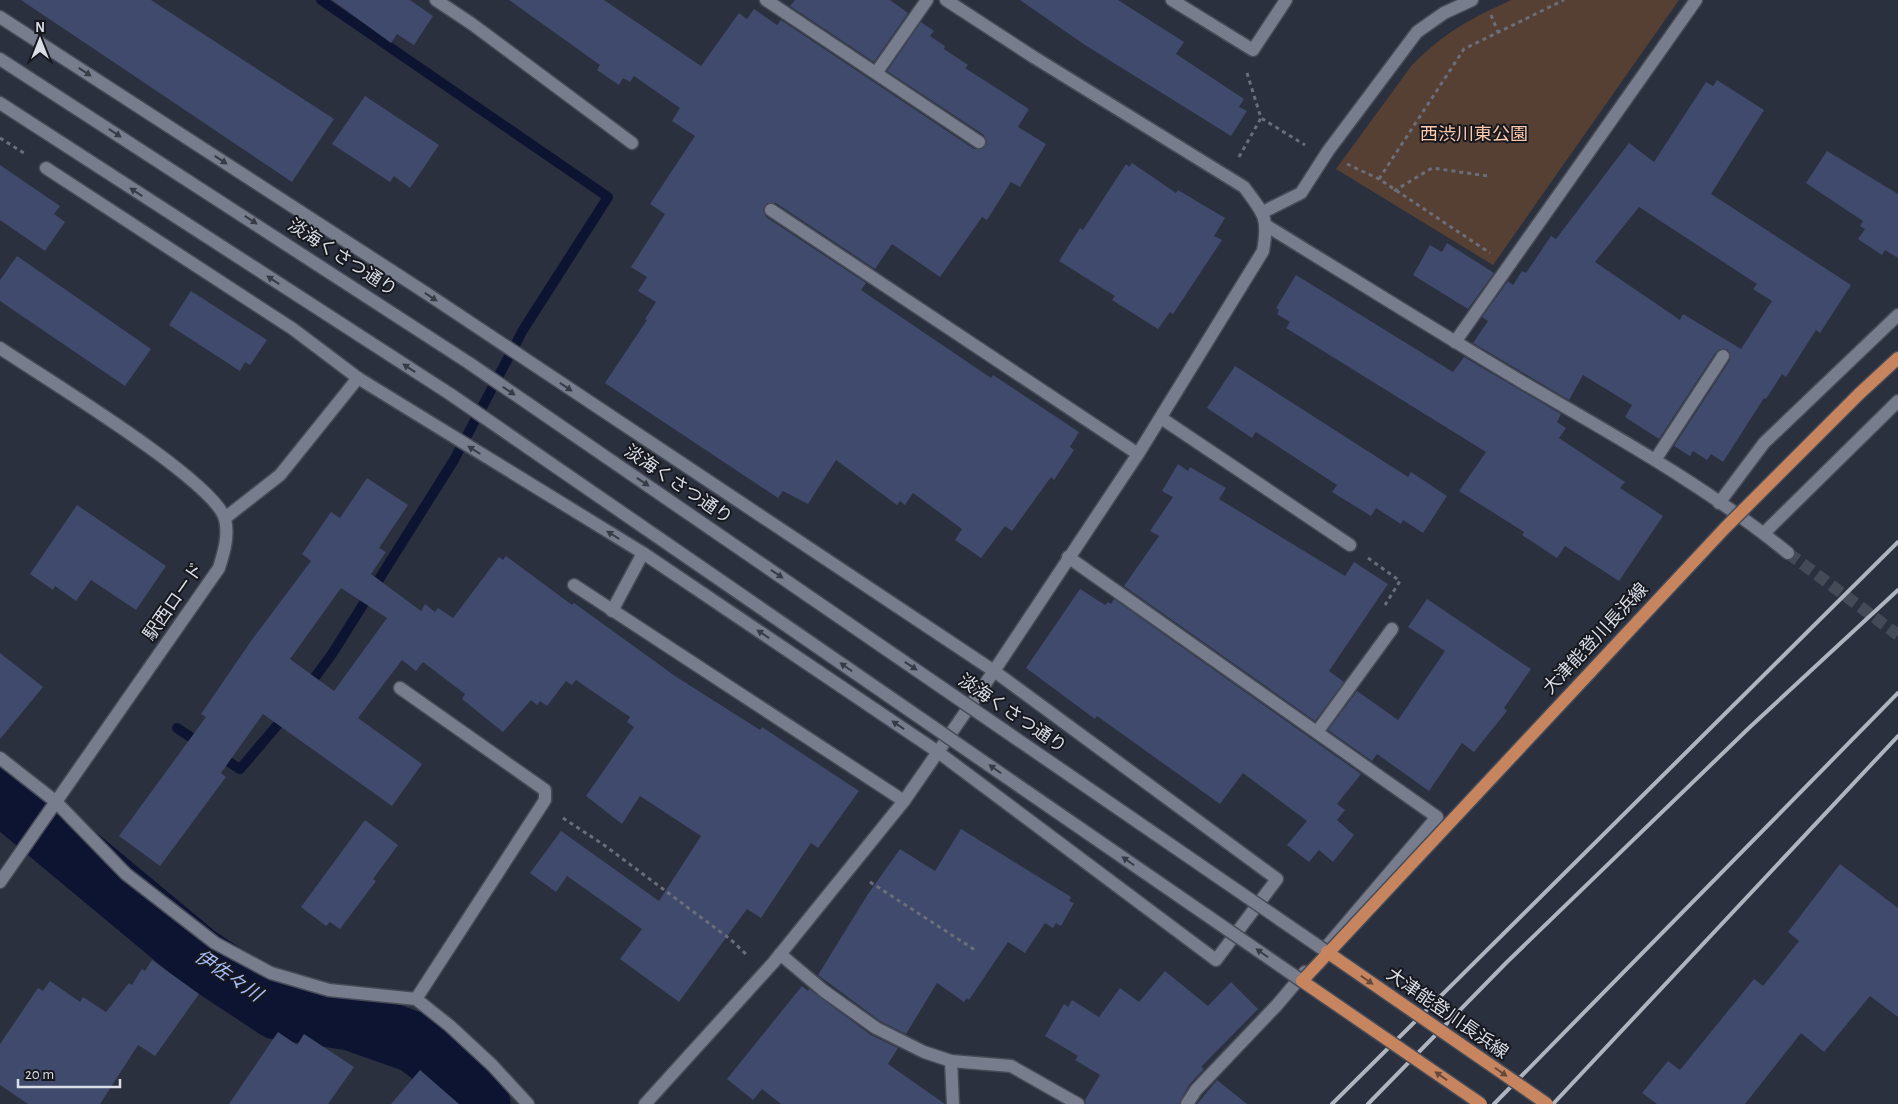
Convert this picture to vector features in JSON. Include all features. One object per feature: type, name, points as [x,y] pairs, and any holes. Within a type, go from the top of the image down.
[{"type":"main road","name":"大津能登川長浜線","points":[[1302,981],[1327,952],[1725,528],[1859,394],[1898,358]]},
{"type":"main road","name":"大津能登川長浜線","points":[[1327,952],[1547,1104]]},
{"type":"main road","points":[[1302,981],[1481,1104]]},
{"type":"street","points":[[436,0],[472,24],[632,143]]},
{"type":"street","points":[[766,0],[979,142]]},
{"type":"street","points":[[876,73],[927,0]]},
{"type":"street","points":[[645,1104],[780,954],[851,869],[904,801],[994,671],[1138,454],[1263,251],[1267,226],[1262,212],[1244,187],[1032,56],[946,0]]},
{"type":"street","points":[[1172,0],[1253,50],[1286,0]]},
{"type":"street","points":[[1262,212],[1302,193],[1328,151],[1417,32],[1444,13],[1472,0]]},
{"type":"street","points":[[1455,342],[1696,0]]},
{"type":"street","points":[[0,17],[426,293],[994,671],[1277,880],[1216,960],[938,752],[642,553],[358,378],[293,329],[46,168]]},
{"type":"street","name":"淡海くさつ通り","points":[[0,59],[469,363],[1327,952]]},
{"type":"street","points":[[0,103],[450,394],[1302,981]]},
{"type":"street","points":[[771,210],[1138,454]]},
{"type":"street","points":[[1267,226],[1455,342],[1655,460],[1764,533],[1788,553]]},
{"type":"street","points":[[1719,503],[1764,443],[1898,315]]},
{"type":"street","points":[[0,348],[145,444],[196,482],[211,498],[225,518],[280,475],[358,378]]},
{"type":"street","points":[[1655,460],[1723,356]]},
{"type":"street","points":[[1764,533],[1898,401]]},
{"type":"street","points":[[1161,418],[1350,545]]},
{"type":"street","name":"駅西ロード","points":[[0,882],[220,568],[227,539],[225,518]]},
{"type":"street","points":[[612,611],[642,553]]},
{"type":"street","points":[[1068,557],[1436,817],[1277,1006],[1218,1065],[1187,1104]]},
{"type":"street","points":[[574,585],[904,801]]},
{"type":"street","points":[[1317,732],[1392,629]]},
{"type":"street","points":[[400,688],[546,790],[546,800],[416,999]]},
{"type":"street","points":[[0,758],[126,874],[215,943],[271,973],[329,990],[416,999],[450,1026],[492,1065],[528,1104]]},
{"type":"street","points":[[780,954],[824,991],[876,1028],[924,1052],[951,1061],[1011,1066],[1078,1104]]},
{"type":"street","points":[[951,1061],[953,1104]]},
{"type":"path","points":[[1379,179],[1464,49],[1564,0]]},
{"type":"path","points":[[1490,12],[1498,32]]},
{"type":"path","points":[[1253,50],[1244,66],[1261,118],[1307,146]]},
{"type":"path","points":[[1238,159],[1261,118]]},
{"type":"path","points":[[0,138],[46,168]]},
{"type":"path","points":[[1328,151],[1354,170],[1379,179],[1394,191],[1493,255]]},
{"type":"path","points":[[1394,191],[1432,168],[1488,176]]},
{"type":"path","points":[[1350,545],[1400,581],[1378,618],[1392,629]]},
{"type":"path","points":[[542,805],[604,845],[730,939],[765,971]]},
{"type":"path","points":[[851,869],[975,950]]},
{"type":"green space","name":"西渋川東公園","points":[[1511,0],[1679,0],[1493,265],[1336,169],[1412,65],[1446,35]]},
{"type":"building","points":[[21,0],[151,0],[334,119],[292,182]]},
{"type":"building","points":[[332,0],[410,0],[433,16],[414,45],[397,34],[391,43]]},
{"type":"building","points":[[509,0],[604,0],[701,66],[739,13],[747,19],[754,9],[777,25],[781,20],[974,149],[982,149],[987,143],[984,135],[887,71],[921,22],[934,31],[930,36],[945,46],[944,49],[968,65],[965,68],[1029,109],[1018,127],[1046,144],[1020,187],[1011,182],[987,220],[982,217],[940,277],[892,244],[875,269],[776,203],[767,203],[763,210],[766,217],[866,283],[861,290],[991,378],[993,375],[1079,432],[1070,447],[1074,450],[1054,480],[1051,477],[1012,531],[1005,526],[981,558],[955,540],[962,529],[913,493],[905,505],[900,501],[897,505],[836,460],[808,504],[783,491],[778,498],[605,383],[647,320],[645,319],[656,302],[638,291],[647,277],[631,267],[665,214],[650,204],[695,136],[672,121],[680,108],[634,76],[630,82],[623,78],[619,85],[597,70],[600,65]]},
{"type":"building","points":[[795,0],[890,0],[908,13],[874,62],[790,6]]},
{"type":"building","points":[[1020,0],[1118,0],[1184,42],[1176,54],[1244,99],[1239,107],[1247,111],[1231,136],[1085,45]]},
{"type":"building","points":[[1717,80],[1764,110],[1711,194],[1851,285],[1820,333],[1816,330],[1786,377],[1782,374],[1766,399],[1764,398],[1723,462],[1711,454],[1707,460],[1693,451],[1690,456],[1674,446],[1730,360],[1730,353],[1727,349],[1720,349],[1716,352],[1659,439],[1625,417],[1632,405],[1583,375],[1569,400],[1473,343],[1488,321],[1482,317],[1508,281],[1513,285],[1522,271],[1526,273],[1551,236],[1556,239],[1629,143],[1654,162],[1706,82],[1713,86]],"holes":[[[1639,207],[1757,284],[1753,289],[1772,301],[1741,349],[1683,314],[1680,320],[1595,262]]]},
{"type":"building","points":[[365,96],[439,145],[410,188],[394,176],[390,182],[332,144]]},
{"type":"building","points":[[1827,151],[1898,194],[1898,258],[1885,250],[1882,255],[1858,239],[1865,229],[1860,226],[1863,221],[1806,183]]},
{"type":"building","points":[[1132,163],[1176,193],[1178,190],[1225,218],[1214,236],[1222,240],[1173,314],[1170,312],[1158,329],[1112,300],[1115,296],[1059,261],[1080,228],[1083,230],[1126,164],[1129,167]]},
{"type":"building","points":[[0,165],[60,206],[54,214],[65,222],[45,251],[0,220]]},
{"type":"building","points":[[1447,243],[1494,273],[1468,309],[1413,275],[1430,245],[1442,252]]},
{"type":"building","points":[[17,256],[151,349],[125,386],[0,301],[0,280]]},
{"type":"building","points":[[1296,275],[1453,372],[1464,357],[1561,414],[1557,422],[1566,428],[1559,438],[1625,482],[1620,488],[1663,516],[1619,581],[1565,546],[1557,558],[1522,535],[1524,532],[1459,491],[1486,452],[1286,328],[1290,322],[1277,314],[1279,310],[1276,308]]},
{"type":"building","points":[[191,291],[267,340],[250,365],[245,362],[240,371],[169,325]]},
{"type":"building","points":[[1235,366],[1408,477],[1411,472],[1447,496],[1423,533],[1403,520],[1401,524],[1376,508],[1371,516],[1332,492],[1337,485],[1256,432],[1252,438],[1207,408]]},
{"type":"building","points":[[1178,464],[1188,471],[1190,467],[1226,488],[1219,499],[1345,576],[1354,562],[1388,584],[1329,671],[1344,682],[1315,721],[1124,586],[1159,536],[1150,531],[1173,497],[1162,491]]},
{"type":"building","points":[[367,478],[408,505],[379,548],[386,552],[371,574],[421,611],[425,604],[435,612],[438,608],[453,618],[499,557],[503,560],[506,556],[572,605],[574,603],[675,676],[760,730],[762,727],[859,791],[818,848],[811,843],[761,918],[747,909],[679,1002],[620,959],[642,929],[567,876],[556,892],[530,873],[561,831],[659,901],[701,836],[640,796],[622,824],[586,796],[634,727],[627,722],[630,717],[576,680],[572,685],[566,681],[547,706],[540,701],[537,705],[531,700],[503,732],[462,699],[465,694],[423,662],[416,671],[402,660],[358,718],[422,764],[392,806],[263,714],[221,773],[226,777],[160,866],[119,836],[206,717],[201,714],[251,641],[311,561],[302,554],[331,512],[340,518]],"holes":[[[341,588],[387,618],[334,691],[290,659]]]},
{"type":"building","points":[[77,505],[166,566],[136,610],[91,580],[76,601],[55,586],[53,590],[30,574]]},
{"type":"building","points":[[1080,589],[1105,605],[1108,602],[1111,604],[1114,599],[1361,774],[1337,804],[1345,810],[1337,820],[1354,835],[1333,862],[1319,850],[1309,862],[1287,845],[1307,821],[1243,773],[1220,804],[1097,716],[1095,719],[1026,668]]},
{"type":"building","points":[[1427,599],[1531,669],[1504,708],[1507,711],[1474,752],[1462,743],[1429,791],[1377,754],[1372,761],[1328,730],[1357,691],[1398,720],[1445,651],[1408,627]]},
{"type":"building","points":[[0,653],[43,687],[0,739]]},
{"type":"building","points":[[365,820],[398,845],[373,879],[376,881],[340,929],[330,922],[326,926],[301,907]]},
{"type":"building","points":[[961,829],[1071,897],[1069,901],[1074,903],[1061,926],[1056,923],[1053,928],[1045,923],[1025,953],[1008,942],[969,1000],[967,998],[964,1002],[937,983],[906,1034],[880,1021],[818,975],[868,894],[900,849],[935,871]]},
{"type":"building","points":[[1840,864],[1898,908],[1898,1017],[1870,996],[1824,1052],[1801,1033],[1745,1104],[1657,1104],[1642,1093],[1668,1061],[1680,1070],[1754,979],[1763,986],[1799,941],[1788,932]]},
{"type":"building","points":[[152,960],[199,994],[155,1056],[138,1045],[100,1104],[28,1104],[0,1085],[0,1044],[38,988],[43,991],[50,981],[80,1002],[83,997],[106,1012],[129,983],[132,985],[142,969],[145,971]]},
{"type":"building","points":[[1165,971],[1208,1006],[1231,982],[1258,1009],[1201,1067],[1204,1069],[1189,1085],[1179,1104],[1086,1104],[1085,1100],[1100,1075],[1075,1060],[1078,1056],[1045,1036],[1064,1004],[1068,1007],[1072,1000],[1099,1017],[1120,988],[1139,1002]]},
{"type":"building","points":[[802,986],[808,991],[809,989],[871,1035],[898,1048],[888,1064],[945,1104],[781,1104],[762,1089],[753,1100],[727,1079]]},
{"type":"building","points":[[278,1032],[297,1045],[304,1034],[354,1067],[328,1104],[229,1104]]},
{"type":"building","points":[[420,1070],[459,1104],[391,1104]]},
{"type":"building","points":[[1217,1080],[1247,1104],[1197,1104]]},
{"type":"waterway","points":[[307,688],[332,654],[454,460],[523,330],[608,197],[321,0]]},
{"type":"waterway","points":[[218,755],[240,769],[286,715]]},
{"type":"waterway","points":[[177,728],[201,744]]},
{"type":"waterway","name":"伊佐々川","points":[[0,792],[197,956],[277,1009],[351,1020],[416,1043],[459,1076],[480,1104]]},
{"type":"tunnel","points":[[1788,553],[1898,635]]},
{"type":"railway","points":[[1332,1104],[1898,542]]},
{"type":"railway","points":[[1368,1104],[1506,963],[1750,727],[1898,590]]},
{"type":"railway","points":[[1494,1104],[1898,693]]},
{"type":"railway","points":[[1553,1104],[1898,736]]}]
